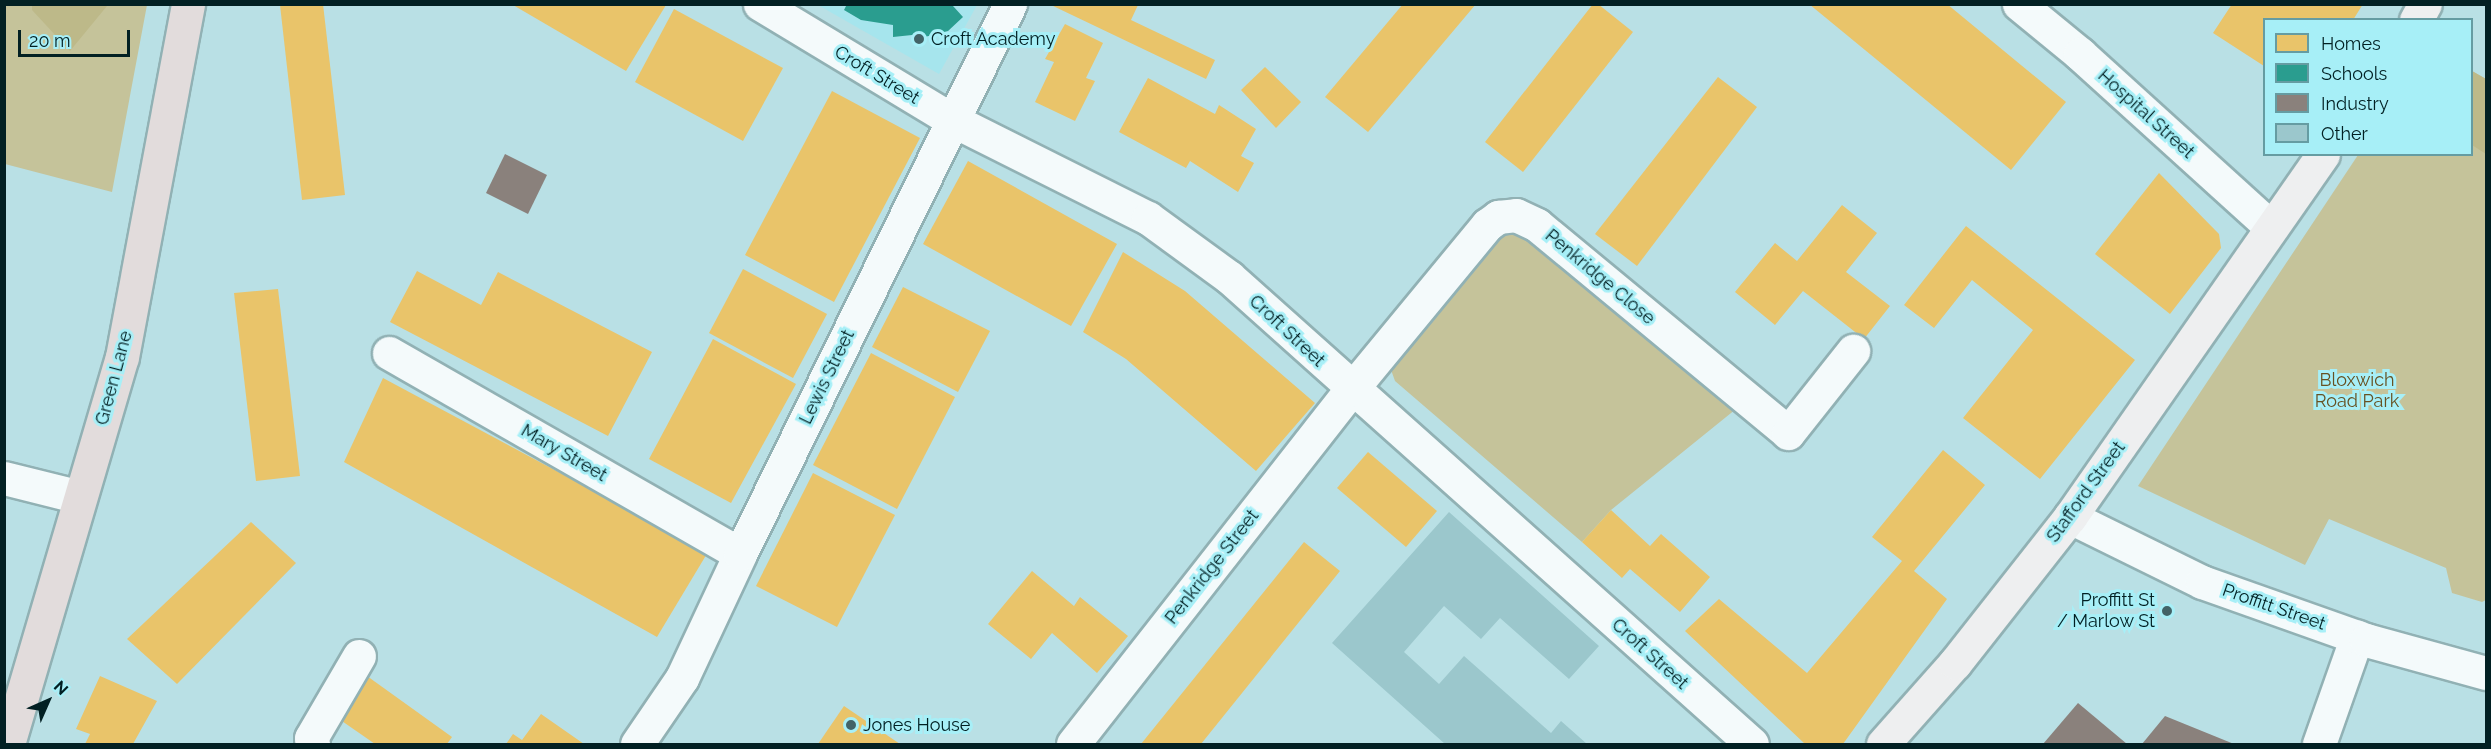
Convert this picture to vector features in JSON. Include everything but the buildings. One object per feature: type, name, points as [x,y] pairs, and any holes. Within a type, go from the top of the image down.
[{"type":"highway","name":"Green Lane","points":[[8,744],[122,357],[188,4]]},
{"type":"main road","points":[[2417,18],[2425,4]]},
{"type":"main road","name":"Stafford Street","points":[[1883,744],[1954,663],[2070,517],[2322,156]]},
{"type":"street","name":"Croft Street","points":[[760,4],[954,121],[1148,218],[1229,277],[1352,390],[1752,744]]},
{"type":"street","name":"Lewis Street","points":[[637,744],[682,678],[740,554],[1010,4]]},
{"type":"street","name":"Hospital Street","points":[[2019,4],[2080,54],[2271,226]]},
{"type":"street","name":"Penkridge Close","points":[[1352,390],[1487,225],[1498,217],[1516,215],[1537,225],[1788,433],[1853,351]]},
{"type":"street","name":"Mary Street","points":[[389,353],[740,554]]},
{"type":"street","name":"Penkridge Street","points":[[1073,744],[1352,390]]},
{"type":"street","points":[[4,478],[80,497]]},
{"type":"street","name":"Proffitt Street","points":[[2070,517],[2202,582],[2357,636],[2487,672]]},
{"type":"street","points":[[2319,744],[2357,636]]},
{"type":"street","points":[[313,744],[311,738],[359,656]]},
{"type":"shaded area","points":[[107,4],[107,6],[70,51],[32,10],[32,5]]},
{"type":"shaded area","name":"Croft Academy","points":[[818,5],[977,5],[939,74]]},
{"type":"shaded area","points":[[2473,72],[2486,79],[2486,154],[2473,146]]},
{"type":"green space","points":[[4,5],[147,5],[112,192],[5,164]]},
{"type":"green space","name":"Bloxwich Road Park","points":[[2473,72],[2486,79],[2486,600],[2482,602],[2452,593],[2446,568],[2329,519],[2305,565],[2138,486],[2357,156],[2473,156]]},
{"type":"green space","points":[[1525,227],[1736,409],[1611,510],[1582,542],[1395,381],[1390,367],[1498,237]]},
{"type":"place","name":"Croft Academy","points":[[919,39]]},
{"type":"place","name":"Proffitt St / Marlow St","points":[[2167,611]]},
{"type":"place","name":"Jones House","points":[[851,725]]}]
